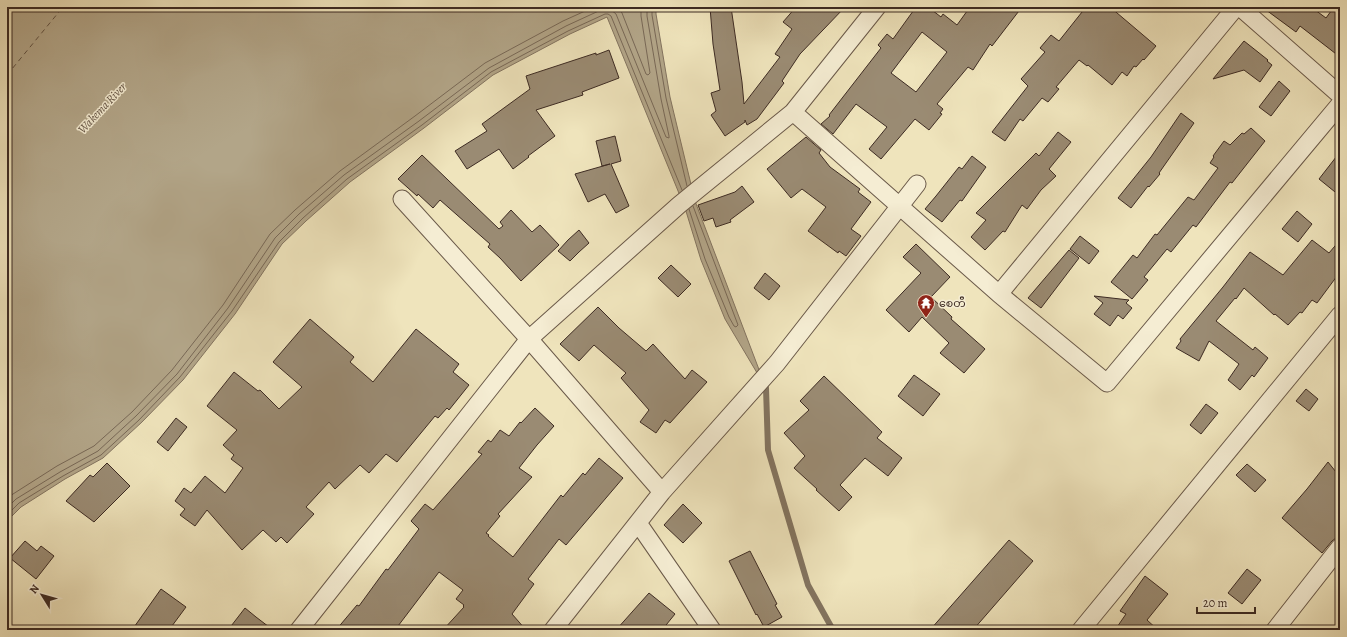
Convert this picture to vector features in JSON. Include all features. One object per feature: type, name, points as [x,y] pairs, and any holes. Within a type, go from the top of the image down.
[{"type":"street","points":[[299,630],[529,339],[679,205],[793,112],[877,7]]},
{"type":"street","points":[[999,294],[1236,7]]},
{"type":"street","points":[[1240,7],[1340,95]]},
{"type":"street","points":[[793,112],[999,294],[1107,383],[1340,104]]},
{"type":"street","points":[[553,630],[662,492],[777,363],[917,184]]},
{"type":"street","points":[[402,199],[529,339],[662,492]]},
{"type":"street","points":[[1081,630],[1340,314]]},
{"type":"street","points":[[638,523],[712,630]]},
{"type":"street","points":[[1275,630],[1340,547]]},
{"type":"water","name":"Wakema River","points":[[7,7],[656,7],[670,97],[695,201],[766,388],[725,319],[701,260],[685,208],[607,17],[570,34],[493,75],[350,182],[282,244],[235,314],[183,380],[142,422],[103,458],[65,479],[21,507],[7,521]]},
{"type":"building","points":[[710,7],[731,7],[744,104],[780,57],[775,54],[792,29],[783,22],[796,7],[845,7],[800,54],[782,81],[784,83],[757,119],[747,125],[745,120],[745,122],[725,136],[711,115],[716,111],[711,93],[720,90],[713,44]]},
{"type":"building","points":[[916,7],[928,7],[941,17],[943,14],[957,25],[970,7],[1022,7],[992,46],[990,44],[973,70],[968,67],[937,104],[943,109],[940,113],[942,114],[929,130],[915,119],[881,159],[869,149],[887,127],[856,104],[833,134],[821,124],[830,116],[829,115],[881,48],[878,45],[887,34],[893,39]],"holes":[[[922,32],[947,52],[916,92],[891,73]]]},
{"type":"building","points":[[1086,7],[1110,7],[1156,46],[1144,60],[1143,59],[1136,67],[1134,66],[1127,76],[1122,72],[1112,85],[1088,65],[1087,66],[1079,60],[1056,87],[1059,89],[1048,102],[1042,98],[1023,121],[1020,119],[1005,141],[992,132],[1028,86],[1021,79],[1045,52],[1040,48],[1051,35],[1059,41]]},
{"type":"building","points":[[1262,7],[1311,7],[1326,18],[1334,7],[1340,7],[1340,57],[1300,26],[1296,32]]},
{"type":"building","points":[[1244,41],[1272,65],[1260,82],[1244,70],[1213,79]]},
{"type":"building","points":[[609,50],[619,78],[582,92],[583,95],[536,110],[555,136],[513,169],[499,149],[467,169],[455,151],[487,131],[482,124],[530,89],[526,76]]},
{"type":"building","points":[[1279,81],[1290,91],[1271,116],[1259,107]]},
{"type":"building","points":[[1181,113],[1194,123],[1159,173],[1160,174],[1149,187],[1148,186],[1131,208],[1118,198],[1151,157]]},
{"type":"building","points":[[1251,128],[1265,141],[1232,183],[1230,182],[1196,227],[1193,225],[1171,252],[1167,249],[1144,277],[1148,280],[1132,299],[1111,282],[1133,255],[1137,258],[1155,234],[1157,235],[1188,197],[1194,200],[1218,168],[1210,163],[1214,157],[1213,156],[1224,141],[1230,145],[1242,133],[1244,134]]},
{"type":"building","points":[[1058,132],[1071,142],[1049,169],[1056,176],[1041,190],[1027,209],[1022,205],[1005,232],[1003,231],[985,250],[971,237],[986,220],[976,213],[1036,153],[1039,156]]},
{"type":"building","points":[[615,136],[621,161],[611,164],[629,206],[616,213],[605,194],[588,202],[575,174],[610,164],[602,166],[596,141]]},
{"type":"building","points":[[806,137],[821,150],[819,153],[830,167],[860,189],[858,192],[871,202],[851,229],[861,236],[846,256],[839,251],[838,253],[808,231],[826,207],[802,189],[791,198],[767,169]]},
{"type":"building","points":[[1340,152],[1340,196],[1319,179]]},
{"type":"building","points":[[422,155],[499,229],[503,226],[500,222],[511,210],[532,232],[540,225],[559,245],[521,281],[488,247],[490,244],[440,200],[433,208],[418,194],[417,196],[398,179]]},
{"type":"building","points":[[972,156],[986,167],[962,201],[960,200],[942,222],[925,209],[959,167],[962,169]]},
{"type":"building","points":[[742,186],[754,202],[730,220],[731,222],[716,227],[713,218],[704,221],[698,205],[735,192]]},
{"type":"building","points":[[1297,211],[1312,224],[1298,242],[1282,229]]},
{"type":"building","points":[[579,230],[589,243],[570,261],[558,251]]},
{"type":"building","points":[[1080,236],[1099,251],[1089,264],[1070,249]]},
{"type":"building","points":[[1312,240],[1329,253],[1340,240],[1340,272],[1317,303],[1312,300],[1302,313],[1300,312],[1288,325],[1275,314],[1274,315],[1244,288],[1216,321],[1253,350],[1255,347],[1268,358],[1254,377],[1252,375],[1240,390],[1228,380],[1239,364],[1209,341],[1199,361],[1176,348],[1181,341],[1180,339],[1250,252],[1283,275]]},
{"type":"building","points":[[916,244],[950,277],[931,297],[952,317],[951,319],[985,349],[964,373],[940,353],[949,343],[922,317],[909,332],[886,310],[921,273],[903,257]]},
{"type":"building","points":[[1069,250],[1079,258],[1041,308],[1028,298]]},
{"type":"building","points":[[671,265],[691,284],[678,297],[658,278]]},
{"type":"building","points":[[765,273],[780,286],[769,300],[754,288]]},
{"type":"building","points":[[1094,296],[1129,300],[1126,303],[1132,308],[1123,319],[1118,315],[1110,326],[1094,314],[1103,303]]},
{"type":"building","points":[[598,307],[619,328],[646,351],[653,344],[685,379],[692,370],[707,382],[670,423],[665,420],[656,433],[640,422],[649,410],[621,378],[626,373],[594,345],[579,361],[560,344]]},
{"type":"building","points":[[310,319],[354,357],[350,362],[373,382],[416,329],[459,364],[453,372],[469,385],[449,410],[447,408],[438,418],[435,416],[397,462],[386,454],[369,473],[360,465],[335,489],[329,482],[306,507],[314,514],[287,543],[281,537],[276,542],[263,530],[242,550],[207,510],[195,526],[180,515],[185,509],[175,501],[184,488],[191,493],[205,476],[225,493],[243,468],[231,459],[234,455],[223,445],[237,430],[207,406],[234,372],[258,391],[260,390],[279,409],[302,387],[273,362]]},
{"type":"building","points":[[914,375],[940,394],[923,416],[898,396]]},
{"type":"building","points":[[824,376],[882,432],[877,438],[902,458],[888,476],[865,458],[840,485],[852,497],[839,511],[794,468],[805,456],[784,433],[809,410],[800,401]]},
{"type":"building","points":[[1306,389],[1318,399],[1309,411],[1296,401]]},
{"type":"building","points":[[1206,404],[1218,413],[1201,434],[1190,425]]},
{"type":"building","points":[[535,408],[554,426],[519,468],[532,477],[498,514],[500,516],[486,533],[513,557],[561,495],[563,497],[583,473],[585,475],[599,458],[623,478],[566,545],[559,539],[528,579],[534,584],[512,614],[526,630],[443,630],[464,607],[464,605],[456,599],[463,590],[439,572],[395,630],[336,630],[357,605],[359,606],[386,569],[388,570],[419,529],[411,521],[425,504],[433,510],[482,454],[478,452],[488,440],[491,442],[500,430],[509,436],[520,422],[521,423]]},
{"type":"building","points":[[176,418],[187,427],[168,451],[157,442]]},
{"type":"building","points":[[1328,462],[1340,477],[1340,537],[1332,541],[1322,553],[1282,518]]},
{"type":"building","points":[[107,463],[130,486],[94,522],[66,501],[90,475],[93,477]]},
{"type":"building","points":[[1247,464],[1266,480],[1255,492],[1236,475]]},
{"type":"building","points":[[683,504],[702,523],[683,543],[664,525]]},
{"type":"building","points":[[1009,540],[1033,561],[973,630],[930,630]]},
{"type":"building","points":[[25,541],[37,551],[41,546],[54,556],[36,579],[10,558]]},
{"type":"building","points":[[750,551],[782,617],[764,627],[757,614],[756,615],[729,561]]},
{"type":"building","points":[[1247,569],[1261,580],[1242,604],[1228,593]]},
{"type":"building","points":[[1145,576],[1168,594],[1147,620],[1158,630],[1115,630],[1126,614],[1120,611]]},
{"type":"building","points":[[161,589],[186,607],[169,630],[132,630]]},
{"type":"building","points":[[649,593],[675,614],[662,630],[616,630]]},
{"type":"building","points":[[245,608],[256,617],[273,630],[228,630]]},
{"type":"waterway","points":[[763,381],[766,388],[768,450],[808,585],[833,630]]},
{"type":"ferry route","points":[[7,75],[63,7]]},
{"type":"place","name":"စေတီ","points":[[926,318]]}]
